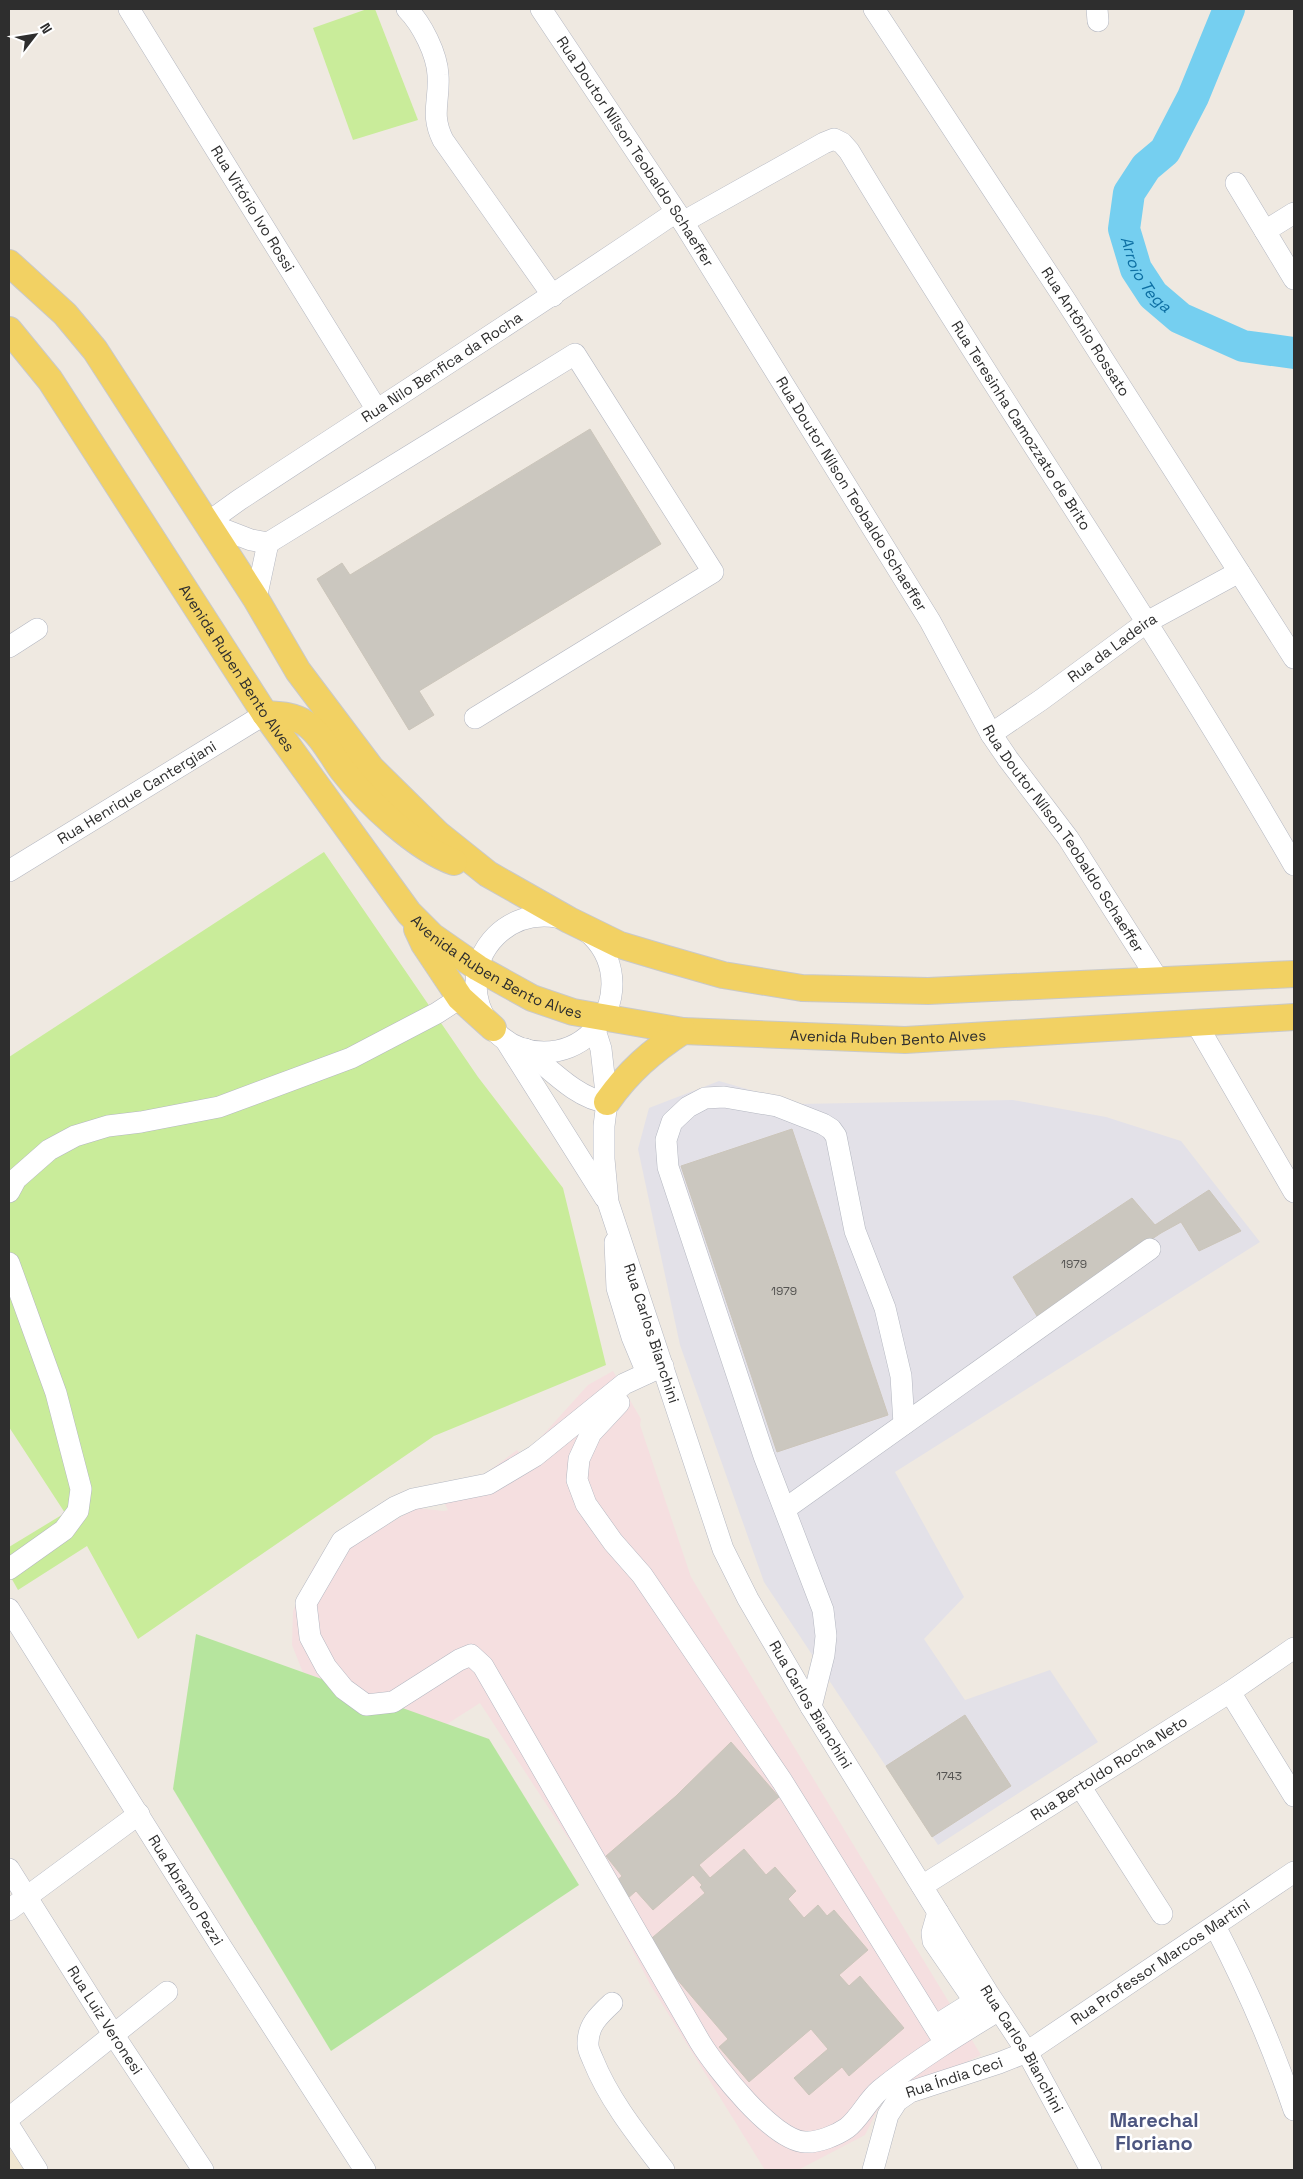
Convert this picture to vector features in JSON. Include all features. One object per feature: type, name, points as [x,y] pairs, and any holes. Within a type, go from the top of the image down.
[{"type":"main road","points":[[9,264],[65,314],[95,350],[208,523],[256,599],[298,671],[371,768],[438,834],[488,874],[570,920],[620,945],[667,960],[723,975],[802,988],[928,991],[1294,974]]},
{"type":"main road","name":"Avenida Ruben Bento Alves","points":[[9,330],[50,380],[164,554],[265,714],[409,913],[432,936],[478,968],[532,998],[573,1012],[599,1024],[683,1031],[905,1040],[1294,1017]]},
{"type":"main road","points":[[265,714],[294,717],[306,724],[376,808],[405,832],[445,859],[488,874]]},
{"type":"main road","points":[[409,913],[424,944],[460,998],[508,1039]]},
{"type":"main road","points":[[607,1102],[622,1080],[641,1062],[683,1031]]},
{"type":"street","name":"Rua Vitório Ivo Rossi","points":[[129,9],[377,410]]},
{"type":"street","points":[[407,9],[420,27],[434,57],[438,75],[436,126],[443,140],[553,296]]},
{"type":"street","name":"Rua Doutor Nílson Teobaldo Schaeffer","points":[[541,9],[680,217],[930,621],[991,734],[1068,838],[1159,981]]},
{"type":"street","name":"Rua Antônio Rossato","points":[[874,9],[1066,301],[1294,658]]},
{"type":"street","name":"Rua Teresinha Camozzato de Brito","points":[[680,217],[824,143],[834,139],[842,143],[849,151],[922,273],[1147,622],[1294,865]]},
{"type":"street","points":[[1236,183],[1294,279]]},
{"type":"street","points":[[1265,231],[1294,213]]},
{"type":"street","name":"Rua Nilo Benfica da Rocha","points":[[208,523],[239,500],[377,410],[553,296],[680,217]]},
{"type":"street","points":[[208,523],[229,533],[268,543],[575,354],[714,572],[475,718]]},
{"type":"street","points":[[256,599],[268,543]]},
{"type":"street","name":"Rua da Ladeira","points":[[991,734],[1041,700],[1147,622],[1239,572]]},
{"type":"street","points":[[9,647],[37,629]]},
{"type":"street","name":"Rua Henrique Cantergiani","points":[[9,871],[265,714]]},
{"type":"street","points":[[478,968],[485,950],[497,934],[509,925],[530,917],[549,915],[570,920],[593,935],[606,954],[612,975],[612,996],[599,1024],[585,1039],[565,1049],[542,1052],[508,1039]]},
{"type":"street","name":"Rua Carlos Bianchini","points":[[478,968],[476,987],[480,1007],[508,1039],[610,1208]]},
{"type":"street","points":[[9,1192],[16,1179],[42,1156],[75,1136],[108,1126],[141,1122],[219,1107],[351,1058],[416,1024],[460,998]]},
{"type":"street","name":"Rua Carlos Bianchini","points":[[599,1024],[607,1102],[604,1126],[604,1159],[610,1208],[659,1373],[723,1549],[748,1600],[811,1707],[938,1912],[987,2001],[1027,2052],[1091,2170]]},
{"type":"street","points":[[1196,1024],[1294,1192]]},
{"type":"street","points":[[508,1039],[578,1091],[596,1101],[607,1102]]},
{"type":"street","points":[[811,1707],[824,1655],[826,1636],[823,1610],[764,1456],[668,1167],[666,1140],[672,1122],[688,1107],[705,1098],[724,1096],[777,1106],[823,1124],[836,1136],[855,1232],[888,1318],[901,1376],[904,1424]]},
{"type":"street","points":[[785,1509],[1150,1249]]},
{"type":"street","points":[[9,1263],[56,1393],[81,1489],[78,1511],[64,1530],[9,1569]]},
{"type":"street","points":[[659,1373],[650,1384],[601,1411],[535,1456],[488,1484],[413,1499],[395,1507],[342,1541],[306,1603],[310,1637],[314,1645],[326,1667],[344,1690],[366,1705],[393,1702],[470,1655],[483,1666],[700,2042],[716,2067],[776,2130],[803,2142],[820,2140],[848,2128],[877,2092],[921,2058],[940,2035],[987,2001]]},
{"type":"street","points":[[601,1411],[579,1459],[577,1480],[586,1504],[613,1542],[642,1575],[782,1781],[940,2035]]},
{"type":"street","name":"Rua Abramo Pezzi","points":[[9,1609],[222,1948],[365,2170]]},
{"type":"street","name":"Rua Bertoldo Rocha Neto","points":[[922,1886],[1230,1692],[1294,1648]]},
{"type":"street","points":[[1230,1692],[1294,1796]]},
{"type":"street","points":[[1080,1786],[1162,1914]]},
{"type":"street","points":[[9,1910],[139,1814]]},
{"type":"street","name":"Rua Luiz Veronesi","points":[[9,1869],[113,2034],[203,2170]]},
{"type":"street","name":"Rua Professor Marcos Martini","points":[[1027,2052],[1294,1872]]},
{"type":"street","points":[[1215,1926],[1237,1970],[1286,2085],[1294,2110]]},
{"type":"street","points":[[9,2118],[167,1992]]},
{"type":"street","points":[[612,2004],[594,2020],[589,2032],[588,2046],[601,2080],[635,2132],[664,2170]]},
{"type":"street","name":"Rua Índia Ceci","points":[[873,2170],[888,2115],[897,2101],[910,2092],[1027,2052]]},
{"type":"street","points":[[9,2126],[37,2170]]},
{"type":"shaded area","points":[[719,1081],[799,1104],[1013,1100],[1106,1117],[1181,1141],[1260,1242],[895,1472],[964,1597],[924,1639],[965,1700],[1050,1670],[1098,1742],[938,1845],[764,1582],[680,1345],[638,1149],[649,1108]]},
{"type":"shaded area","points":[[613,1371],[641,1419],[640,1425],[691,1577],[981,2055],[881,2103],[865,2135],[798,2170],[765,2170],[651,1986],[599,1885],[480,1703],[422,1740],[308,1685],[292,1645],[293,1611],[314,1566],[332,1546],[339,1553],[416,1508],[448,1510],[445,1504],[517,1450],[523,1457],[588,1385]]},
{"type":"shaded area","points":[[9,2146],[24,2170],[9,2170]]},
{"type":"green space","points":[[367,9],[375,9],[418,120],[353,140],[313,28]]},
{"type":"green space","points":[[324,852],[478,1077],[563,1188],[606,1365],[434,1436],[138,1639],[87,1546],[18,1590],[9,1574],[9,1547],[65,1513],[9,1427],[9,1057]]},
{"type":"green space","points":[[196,1634],[489,1739],[579,1885],[331,2051],[173,1789]]},
{"type":"building","points":[[590,429],[661,544],[419,691],[434,715],[409,730],[317,579],[342,563],[350,575]]},
{"type":"building","points":[[792,1129],[888,1415],[777,1452],[681,1166]]},
{"type":"building","points":[[1209,1190],[1241,1231],[1199,1251],[1181,1222],[1161,1233],[1037,1316],[1013,1277],[1132,1198],[1155,1225]]},
{"type":"building","points":[[965,1715],[1011,1786],[932,1837],[886,1766]]},
{"type":"building","points":[[731,1742],[779,1797],[699,1865],[710,1878],[744,1849],[766,1875],[775,1867],[796,1891],[788,1899],[804,1918],[818,1905],[827,1916],[834,1910],[868,1950],[839,1975],[849,1986],[860,1976],[904,2028],[849,2076],[842,2067],[809,2095],[794,2078],[828,2049],[811,2029],[749,2082],[719,2047],[728,2039],[646,1943],[705,1893],[700,1887],[702,1885],[693,1875],[653,1910],[636,1891],[627,1899],[614,1883],[622,1876],[606,1856],[676,1796]]},
{"type":"waterway","name":"Arroio Tega","points":[[1229,9],[1193,97],[1165,151],[1146,167],[1129,193],[1124,229],[1136,269],[1153,295],[1180,318],[1243,346],[1294,353]]},
{"type":"district","name":"Marechal Floriano","points":[[1154,2132]]}]
